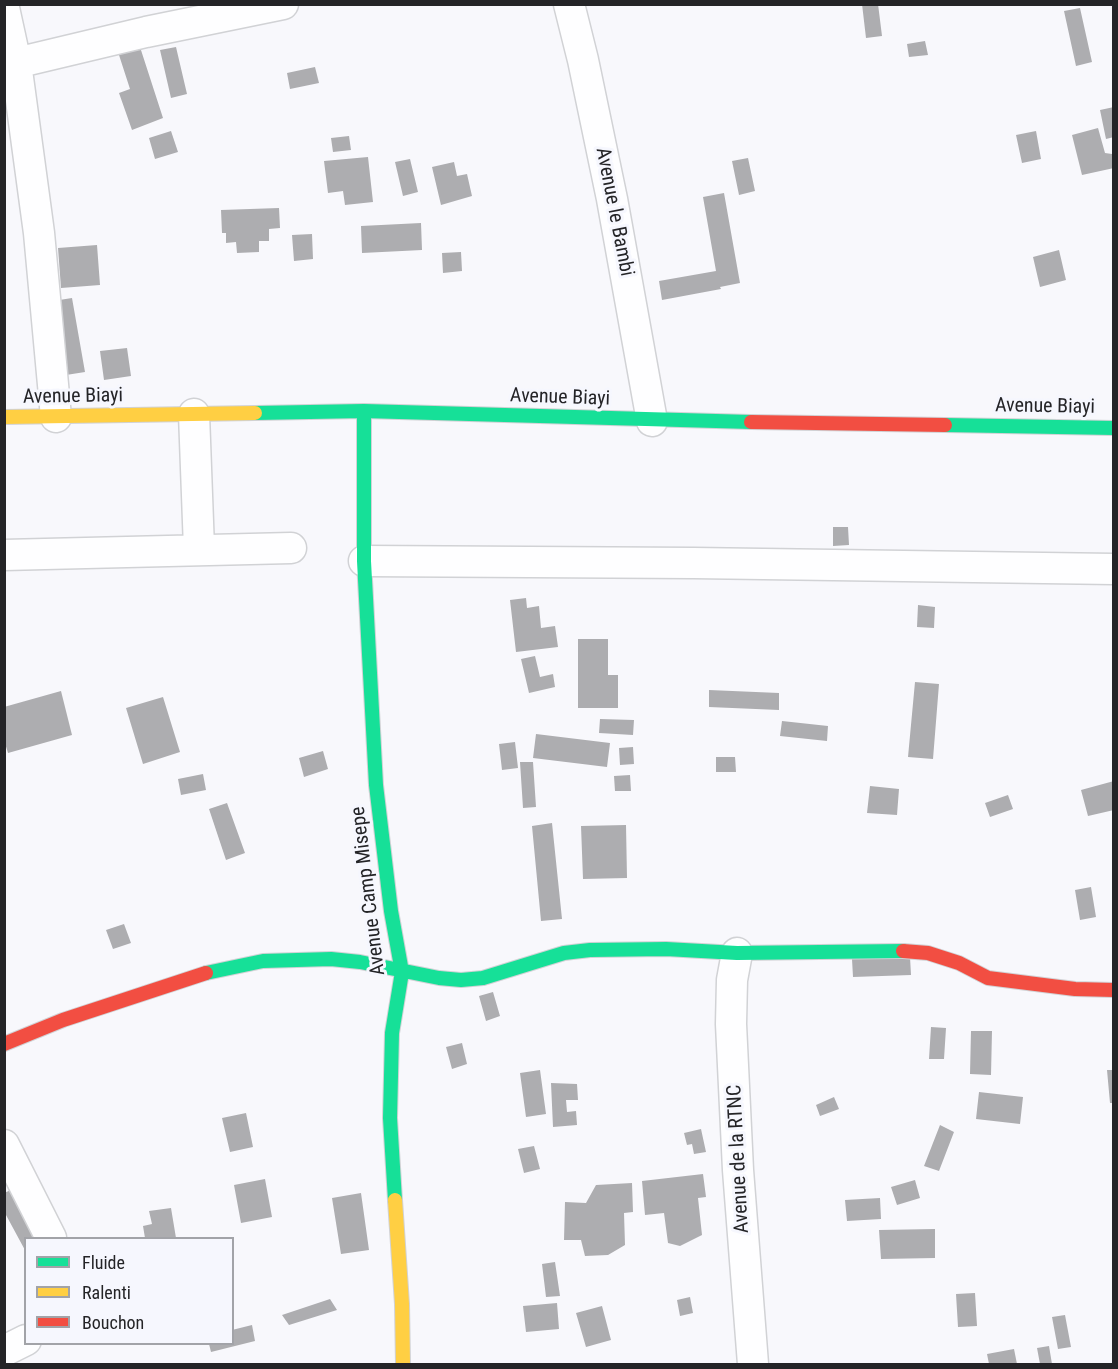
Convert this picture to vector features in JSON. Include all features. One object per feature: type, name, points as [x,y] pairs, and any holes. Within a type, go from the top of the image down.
[{"type":"street","points":[[16,63],[146,32],[283,4]]},
{"type":"street","name":"Avenue le Bambi","points":[[569,4],[584,60],[612,199],[652,421]]},
{"type":"street","points":[[4,8],[16,63],[39,233],[56,417]]},
{"type":"street","name":"Avenue Biayi","points":[[4,417],[364,411],[652,421],[1113,428]]},
{"type":"street","name":"Avenue Camp Misepe","points":[[364,411],[364,561],[376,785],[391,911],[402,972],[392,1033],[390,1118],[402,1304],[403,1365]]},
{"type":"street","points":[[194,414],[199,549]]},
{"type":"street","points":[[4,555],[291,548]]},
{"type":"street","points":[[364,561],[1113,569]]},
{"type":"street","points":[[4,1044],[63,1020],[184,980],[263,961],[331,959],[360,962],[439,978],[483,978],[564,953],[600,949],[666,949],[737,953],[890,950],[928,953],[959,963],[988,978],[1075,989],[1113,990]]},
{"type":"street","name":"Avenue de la RTNC","points":[[737,953],[732,980],[731,1024],[738,1170],[753,1365]]},
{"type":"street","points":[[4,1145],[50,1237]]},
{"type":"street","points":[[4,1351],[24,1342]]},
{"type":"building","points":[[862,4],[878,4],[882,36],[866,38]]},
{"type":"building","points":[[1080,8],[1092,62],[1076,66],[1064,11]]},
{"type":"building","points":[[925,41],[928,55],[909,57],[907,44]]},
{"type":"building","points":[[140,47],[163,118],[132,130],[119,93],[130,89],[119,55]]},
{"type":"building","points":[[176,47],[187,94],[171,98],[160,50]]},
{"type":"building","points":[[315,67],[319,83],[290,89],[287,73]]},
{"type":"building","points":[[1114,107],[1114,137],[1106,139],[1100,110]]},
{"type":"building","points":[[1098,128],[1105,153],[1112,154],[1114,168],[1082,175],[1072,135]]},
{"type":"building","points":[[171,131],[178,152],[155,159],[149,138]]},
{"type":"building","points":[[1036,131],[1041,159],[1022,163],[1016,135]]},
{"type":"building","points":[[349,136],[351,150],[333,152],[331,138]]},
{"type":"building","points":[[368,157],[373,202],[345,205],[343,191],[328,193],[324,161]]},
{"type":"building","points":[[748,158],[755,191],[739,195],[732,161]]},
{"type":"building","points":[[410,159],[418,192],[403,196],[395,162]]},
{"type":"building","points":[[454,162],[457,176],[467,174],[472,196],[441,205],[432,167]]},
{"type":"building","points":[[724,193],[740,283],[720,287],[721,289],[662,300],[659,281],[716,271],[703,197]]},
{"type":"building","points":[[279,208],[280,228],[269,229],[269,241],[259,241],[259,252],[237,253],[236,242],[226,243],[226,233],[222,233],[221,210]]},
{"type":"building","points":[[421,223],[422,250],[362,253],[361,226]]},
{"type":"building","points":[[312,234],[313,259],[294,261],[292,235]]},
{"type":"building","points":[[97,245],[100,285],[61,288],[58,248]]},
{"type":"building","points":[[1059,250],[1066,280],[1040,287],[1033,257]]},
{"type":"building","points":[[461,252],[462,271],[443,273],[442,253]]},
{"type":"building","points":[[72,298],[85,372],[66,375],[53,301]]},
{"type":"building","points":[[127,348],[131,376],[104,380],[100,351]]},
{"type":"building","points":[[833,527],[848,527],[849,545],[833,546]]},
{"type":"building","points":[[526,598],[527,608],[539,606],[541,628],[555,626],[558,647],[516,652],[510,600]]},
{"type":"building","points":[[918,605],[935,607],[934,628],[917,627]]},
{"type":"building","points":[[578,639],[608,639],[608,675],[618,675],[618,708],[578,708]]},
{"type":"building","points":[[535,656],[540,677],[553,674],[555,687],[529,693],[521,659]]},
{"type":"building","points":[[915,682],[939,684],[933,759],[908,757]]},
{"type":"building","points":[[709,690],[779,693],[779,710],[709,707]]},
{"type":"building","points":[[61,691],[72,735],[8,753],[4,740],[4,707]]},
{"type":"building","points":[[163,697],[180,752],[143,764],[126,708]]},
{"type":"building","points":[[600,719],[634,720],[633,735],[599,733]]},
{"type":"building","points":[[782,721],[828,726],[827,741],[780,736]]},
{"type":"building","points":[[536,734],[610,743],[607,767],[533,758]]},
{"type":"building","points":[[515,742],[518,768],[502,770],[499,744]]},
{"type":"building","points":[[633,747],[634,764],[620,765],[619,748]]},
{"type":"building","points":[[323,751],[328,769],[304,777],[299,758]]},
{"type":"building","points":[[716,757],[735,757],[736,772],[716,772]]},
{"type":"building","points":[[520,762],[533,762],[536,807],[523,808]]},
{"type":"building","points":[[203,774],[206,790],[181,795],[178,779]]},
{"type":"building","points":[[630,775],[631,791],[615,791],[614,776]]},
{"type":"building","points":[[1114,781],[1114,810],[1088,816],[1081,790]]},
{"type":"building","points":[[870,786],[899,789],[897,815],[867,813]]},
{"type":"building","points":[[1008,795],[1013,809],[990,817],[985,803]]},
{"type":"building","points":[[227,803],[245,853],[226,860],[209,809]]},
{"type":"building","points":[[552,823],[562,919],[541,921],[532,826]]},
{"type":"building","points":[[626,825],[627,878],[583,879],[581,826]]},
{"type":"building","points":[[1091,887],[1096,917],[1080,920],[1075,890]]},
{"type":"building","points":[[124,924],[131,943],[113,949],[106,930]]},
{"type":"building","points":[[910,957],[911,975],[853,977],[852,959]]},
{"type":"building","points":[[493,992],[500,1016],[486,1021],[479,996]]},
{"type":"building","points":[[931,1027],[946,1028],[944,1059],[929,1059]]},
{"type":"building","points":[[971,1031],[992,1031],[991,1075],[970,1074]]},
{"type":"building","points":[[462,1043],[467,1064],[452,1069],[446,1047]]},
{"type":"building","points":[[540,1070],[546,1114],[526,1117],[520,1073]]},
{"type":"building","points":[[1107,1070],[1114,1070],[1114,1103],[1110,1103]]},
{"type":"building","points":[[551,1083],[577,1084],[578,1100],[566,1100],[567,1112],[576,1111],[577,1125],[553,1127]]},
{"type":"building","points":[[979,1092],[1023,1097],[1020,1124],[976,1119]]},
{"type":"building","points":[[834,1097],[839,1109],[820,1116],[816,1105]]},
{"type":"building","points":[[246,1113],[253,1147],[230,1152],[222,1118]]},
{"type":"building","points":[[940,1125],[954,1132],[939,1171],[924,1166]]},
{"type":"building","points":[[701,1129],[706,1152],[694,1154],[692,1144],[687,1145],[684,1133]]},
{"type":"building","points":[[534,1146],[540,1169],[524,1173],[518,1149]]},
{"type":"building","points":[[703,1174],[706,1197],[698,1198],[702,1235],[680,1246],[668,1243],[664,1213],[645,1215],[642,1181]]},
{"type":"building","points":[[265,1179],[272,1217],[241,1223],[234,1185]]},
{"type":"building","points":[[915,1180],[920,1198],[897,1205],[891,1187]]},
{"type":"building","points":[[632,1183],[633,1212],[624,1213],[625,1245],[608,1255],[585,1256],[581,1240],[564,1240],[565,1202],[586,1203],[596,1185]]},
{"type":"building","points":[[11,1190],[35,1237],[24,1237],[24,1248],[6,1215],[4,1216],[4,1193]]},
{"type":"building","points":[[361,1193],[369,1250],[341,1254],[332,1198]]},
{"type":"building","points":[[880,1198],[881,1219],[847,1221],[845,1200]]},
{"type":"building","points":[[171,1208],[176,1237],[145,1237],[143,1226],[152,1224],[149,1211]]},
{"type":"building","points":[[935,1229],[935,1258],[881,1259],[879,1230]]},
{"type":"building","points":[[555,1262],[560,1296],[546,1297],[542,1264]]},
{"type":"building","points":[[975,1293],[977,1326],[958,1327],[956,1294]]},
{"type":"building","points":[[690,1297],[693,1313],[680,1316],[677,1300]]},
{"type":"building","points":[[330,1299],[337,1310],[289,1325],[282,1315]]},
{"type":"building","points":[[557,1303],[559,1329],[526,1332],[523,1306]]},
{"type":"building","points":[[602,1306],[611,1340],[586,1347],[576,1313]]},
{"type":"building","points":[[1065,1315],[1071,1347],[1058,1349],[1052,1317]]},
{"type":"building","points":[[252,1325],[255,1341],[211,1352],[209,1345],[234,1345],[234,1330]]},
{"type":"building","points":[[1049,1346],[1052,1364],[1040,1364],[1037,1348]]},
{"type":"building","points":[[1014,1349],[1017,1364],[989,1364],[987,1354]]},
{"type":"traffic: fast","points":[[364,411],[364,561],[376,785],[391,911],[402,972],[392,1033],[390,1118],[395,1200]]},
{"type":"traffic: fast","points":[[255,413],[364,411],[751,422]]},
{"type":"traffic: fast","points":[[945,425],[1114,428]]},
{"type":"traffic: fast","points":[[206,973],[263,961],[331,959],[461,980],[483,978],[564,953],[590,950],[666,949],[737,953],[903,951]]},
{"type":"traffic: slow","points":[[4,417],[255,413]]},
{"type":"traffic: slow","points":[[395,1200],[402,1304],[403,1364]]},
{"type":"traffic: jam","points":[[751,422],[945,425]]},
{"type":"traffic: jam","points":[[903,951],[928,953],[959,963],[988,978],[1075,989],[1114,990]]},
{"type":"traffic: jam","points":[[4,1044],[63,1020],[206,973]]}]
